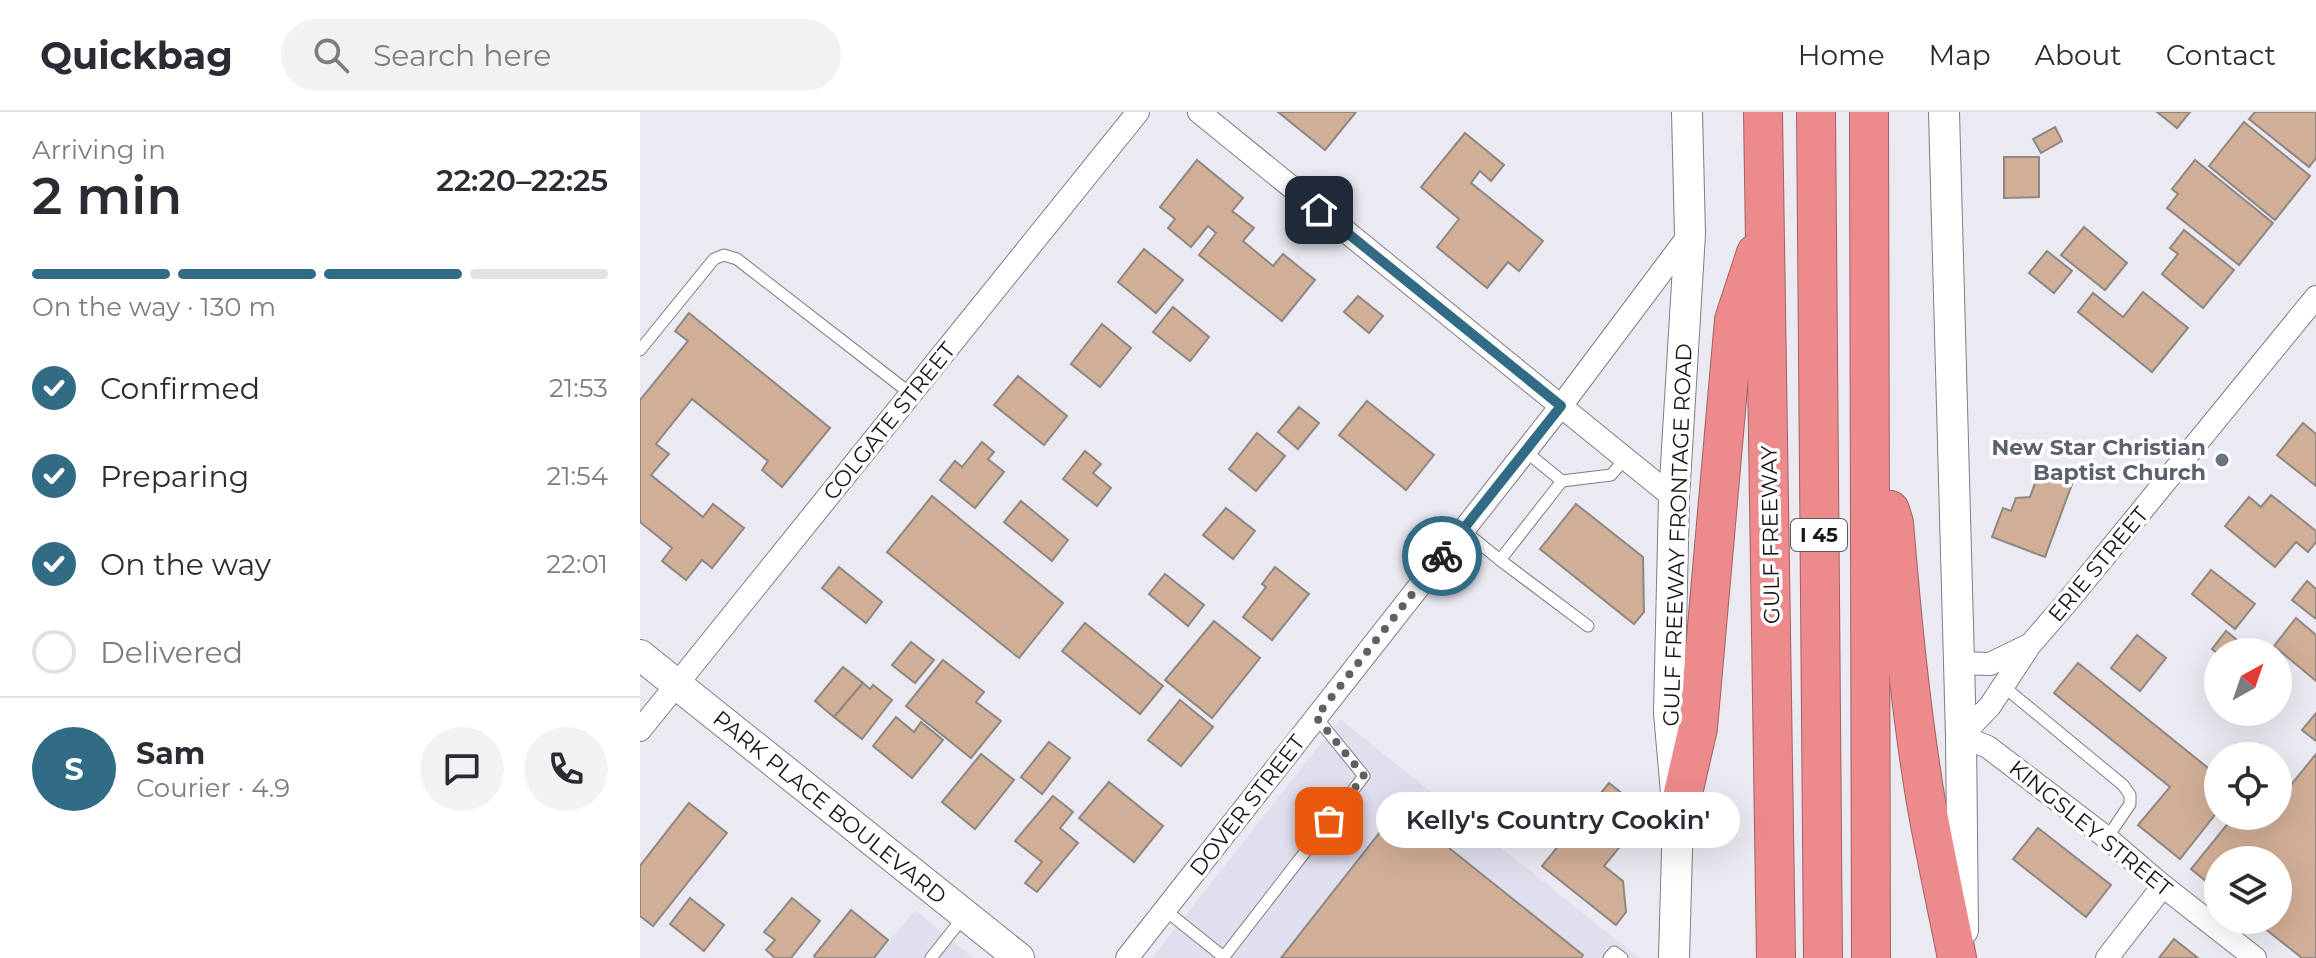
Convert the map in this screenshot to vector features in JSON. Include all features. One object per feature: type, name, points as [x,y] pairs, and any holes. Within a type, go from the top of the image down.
[{"type":"highway","name":"GULF FREEWAY","points":[[1763,112],[1776,958]]},
{"type":"highway","name":"I 45","points":[[1816,112],[1823,958]]},
{"type":"highway","name":"I 45","points":[[1869,112],[1871,958]]},
{"type":"highway","points":[[1678,815],[1698,728],[1734,320],[1765,224]]},
{"type":"highway","points":[[1870,436],[1894,523],[1902,615],[1927,809],[1957,958]]},
{"type":"main road","name":"GULF FREEWAY FRONTAGE ROAD","points":[[1674,958],[1678,815],[1669,713],[1674,498],[1690,234],[1687,112]]},
{"type":"main road","points":[[1944,112],[1961,736],[1963,958]]},
{"type":"main road","name":"PARK PLACE BOULEVARD","points":[[640,655],[965,914],[1013,956]]},
{"type":"street","name":"COLGATE STREET","points":[[640,730],[1138,112]]},
{"type":"street","points":[[1199,112],[1674,498]]},
{"type":"street","name":"DOVER STREET","points":[[1127,958],[1561,406],[1690,234]]},
{"type":"street","name":"ERIE STREET","points":[[1961,736],[1990,706],[2030,645],[2316,297]]},
{"type":"street","name":"ERIE STREET","points":[[1958,663],[1990,664],[2030,645]]},
{"type":"street","name":"KINGSLEY STREET","points":[[1961,736],[1988,747],[2255,958]]},
{"type":"street","points":[[2107,958],[2163,886]]},
{"type":"lane","points":[[640,350],[714,259],[724,255],[737,259],[911,394]]},
{"type":"lane","points":[[1525,451],[1562,481]]},
{"type":"lane","points":[[1500,560],[1562,481],[1611,475],[1625,459]]},
{"type":"lane","points":[[1463,530],[1588,626]]},
{"type":"lane","points":[[2003,686],[2123,785],[2130,795],[2130,804],[2107,838]]},
{"type":"lane","points":[[1165,910],[1224,958],[1364,776],[1316,717]]},
{"type":"lane","points":[[931,958],[965,914]]},
{"type":"lane","points":[[1609,958],[1614,952],[1622,958]]},
{"type":"shaded area","points":[[1340,719],[1639,958],[1152,958]]},
{"type":"shaded area","points":[[915,910],[973,958],[876,958]]},
{"type":"building","points":[[1278,112],[1356,112],[1325,150]]},
{"type":"building","points":[[2157,112],[2190,112],[2177,128]]},
{"type":"building","points":[[2255,112],[2316,112],[2316,158],[2309,167],[2249,119]]},
{"type":"building","points":[[2244,122],[2310,176],[2275,220],[2209,166]]},
{"type":"building","points":[[2055,127],[2062,141],[2041,153],[2033,139]]},
{"type":"building","points":[[1465,133],[1504,165],[1491,181],[1480,171],[1471,183],[1543,241],[1519,271],[1508,262],[1487,288],[1437,247],[1459,219],[1421,187]]},
{"type":"building","points":[[2004,157],[2039,157],[2039,197],[2004,198]]},
{"type":"building","points":[[1197,160],[1243,198],[1232,211],[1254,228],[1243,241],[1273,266],[1283,254],[1315,280],[1282,321],[1199,255],[1216,233],[1208,226],[1191,247],[1168,228],[1175,219],[1160,207]]},
{"type":"building","points":[[2195,160],[2273,223],[2239,265],[2167,208],[2178,194],[2172,189]]},
{"type":"building","points":[[2084,227],[2127,263],[2105,290],[2061,255]]},
{"type":"building","points":[[2184,230],[2234,270],[2203,308],[2162,274],[2178,254],[2170,248]]},
{"type":"building","points":[[1144,249],[1183,280],[1156,313],[1118,282]]},
{"type":"building","points":[[2047,251],[2072,271],[2054,293],[2029,273]]},
{"type":"building","points":[[2143,292],[2188,328],[2152,372],[2078,312],[2093,293],[2123,317]]},
{"type":"building","points":[[1358,296],[1383,316],[1369,333],[1344,312]]},
{"type":"building","points":[[1173,307],[1209,337],[1190,361],[1153,332]]},
{"type":"building","points":[[689,313],[830,428],[782,487],[762,470],[768,461],[692,399],[656,444],[669,454],[651,475],[703,517],[713,504],[744,528],[712,568],[702,560],[686,580],[662,561],[672,548],[640,522],[640,400],[688,341],[675,331]]},
{"type":"building","points":[[1102,324],[1131,348],[1100,387],[1071,364]]},
{"type":"building","points":[[1018,376],[1067,416],[1044,445],[994,405]]},
{"type":"building","points":[[1367,401],[1434,455],[1406,490],[1339,435]]},
{"type":"building","points":[[1299,407],[1319,423],[1298,449],[1278,432]]},
{"type":"building","points":[[2303,423],[2316,434],[2316,486],[2277,455]]},
{"type":"building","points":[[1257,433],[1285,456],[1256,491],[1229,469]]},
{"type":"building","points":[[982,442],[994,452],[988,459],[1004,472],[975,508],[940,480],[955,461],[962,467]]},
{"type":"building","points":[[1085,451],[1101,464],[1093,473],[1111,488],[1097,506],[1063,479]]},
{"type":"building","points":[[2042,464],[2075,476],[2045,557],[1992,537],[2003,508],[2011,511],[2016,498],[2030,497]]},
{"type":"building","points":[[2271,495],[2316,531],[2316,542],[2308,552],[2296,542],[2275,567],[2225,526],[2249,497],[2261,507]]},
{"type":"building","points":[[932,496],[1063,603],[1019,658],[887,552]]},
{"type":"building","points":[[1021,501],[1068,540],[1052,561],[1004,522]]},
{"type":"building","points":[[1576,504],[1643,557],[1644,612],[1634,624],[1540,549]]},
{"type":"building","points":[[1226,508],[1255,531],[1233,559],[1203,535]]},
{"type":"building","points":[[839,567],[882,602],[866,623],[822,588]]},
{"type":"building","points":[[1275,567],[1309,594],[1272,640],[1243,617],[1266,587],[1262,584]]},
{"type":"building","points":[[2211,570],[2255,604],[2235,629],[2192,594]]},
{"type":"building","points":[[1165,574],[1204,605],[1188,626],[1149,594]]},
{"type":"building","points":[[2307,581],[2316,589],[2316,619],[2292,600]]},
{"type":"building","points":[[2296,618],[2316,635],[2316,681],[2292,661],[2292,638],[2280,638]]},
{"type":"building","points":[[1214,621],[1260,658],[1212,718],[1165,680]]},
{"type":"building","points":[[1085,623],[1163,686],[1140,714],[1062,651]]},
{"type":"building","points":[[2226,631],[2235,638],[2221,638]]},
{"type":"building","points":[[2137,635],[2166,658],[2140,691],[2111,668]]},
{"type":"building","points":[[911,642],[934,660],[915,683],[892,665]]},
{"type":"building","points":[[943,660],[984,692],[976,702],[1001,721],[971,758],[906,706]]},
{"type":"building","points":[[2078,663],[2204,765],[2204,829],[2180,859],[2138,825],[2170,787],[2054,693]]},
{"type":"building","points":[[843,667],[863,683],[834,717],[815,701]]},
{"type":"building","points":[[863,683],[870,689],[873,685],[892,700],[862,739],[834,717]]},
{"type":"building","points":[[1180,700],[1213,727],[1181,766],[1148,740]]},
{"type":"building","points":[[2316,713],[2316,741],[2302,730]]},
{"type":"building","points":[[896,717],[914,732],[921,722],[943,740],[912,778],[873,746]]},
{"type":"building","points":[[1049,742],[1070,758],[1042,794],[1021,777]]},
{"type":"building","points":[[981,754],[1014,780],[975,829],[942,802]]},
{"type":"building","points":[[2316,754],[2316,958],[2302,958],[2272,934],[2292,934],[2292,846],[2210,846],[2223,830],[2292,830],[2292,784]]},
{"type":"building","points":[[1109,782],[1163,826],[1134,862],[1079,818]]},
{"type":"building","points":[[1609,783],[1624,795],[1627,838],[1604,866],[1623,881],[1626,912],[1616,925],[1542,866]]},
{"type":"building","points":[[1053,796],[1073,812],[1060,828],[1078,843],[1037,892],[1025,883],[1042,862],[1015,841]]},
{"type":"building","points":[[689,803],[727,833],[653,926],[640,916],[640,866]]},
{"type":"building","points":[[1399,808],[1583,955],[1581,958],[1281,958]]},
{"type":"building","points":[[2038,828],[2111,885],[2086,917],[2013,859]]},
{"type":"building","points":[[2204,853],[2204,880],[2191,869]]},
{"type":"building","points":[[690,898],[724,925],[704,951],[670,924]]},
{"type":"building","points":[[792,898],[820,921],[791,958],[775,958],[766,950],[775,940],[764,932]]},
{"type":"building","points":[[851,910],[888,940],[874,958],[816,958],[814,956]]},
{"type":"building","points":[[2174,939],[2198,958],[2159,958]]},
{"type":"way so far","points":[[1329,821],[1364,776],[1316,717],[1442,556]]},
{"type":"place","name":"New Star Christian Baptist Church","points":[[2222,460]]},
{"type":"place","name":"Kelly's Country Cookin'","points":[[1329,821]]},
{"type":"route","points":[[1319,210],[1561,406],[1442,556]]}]
